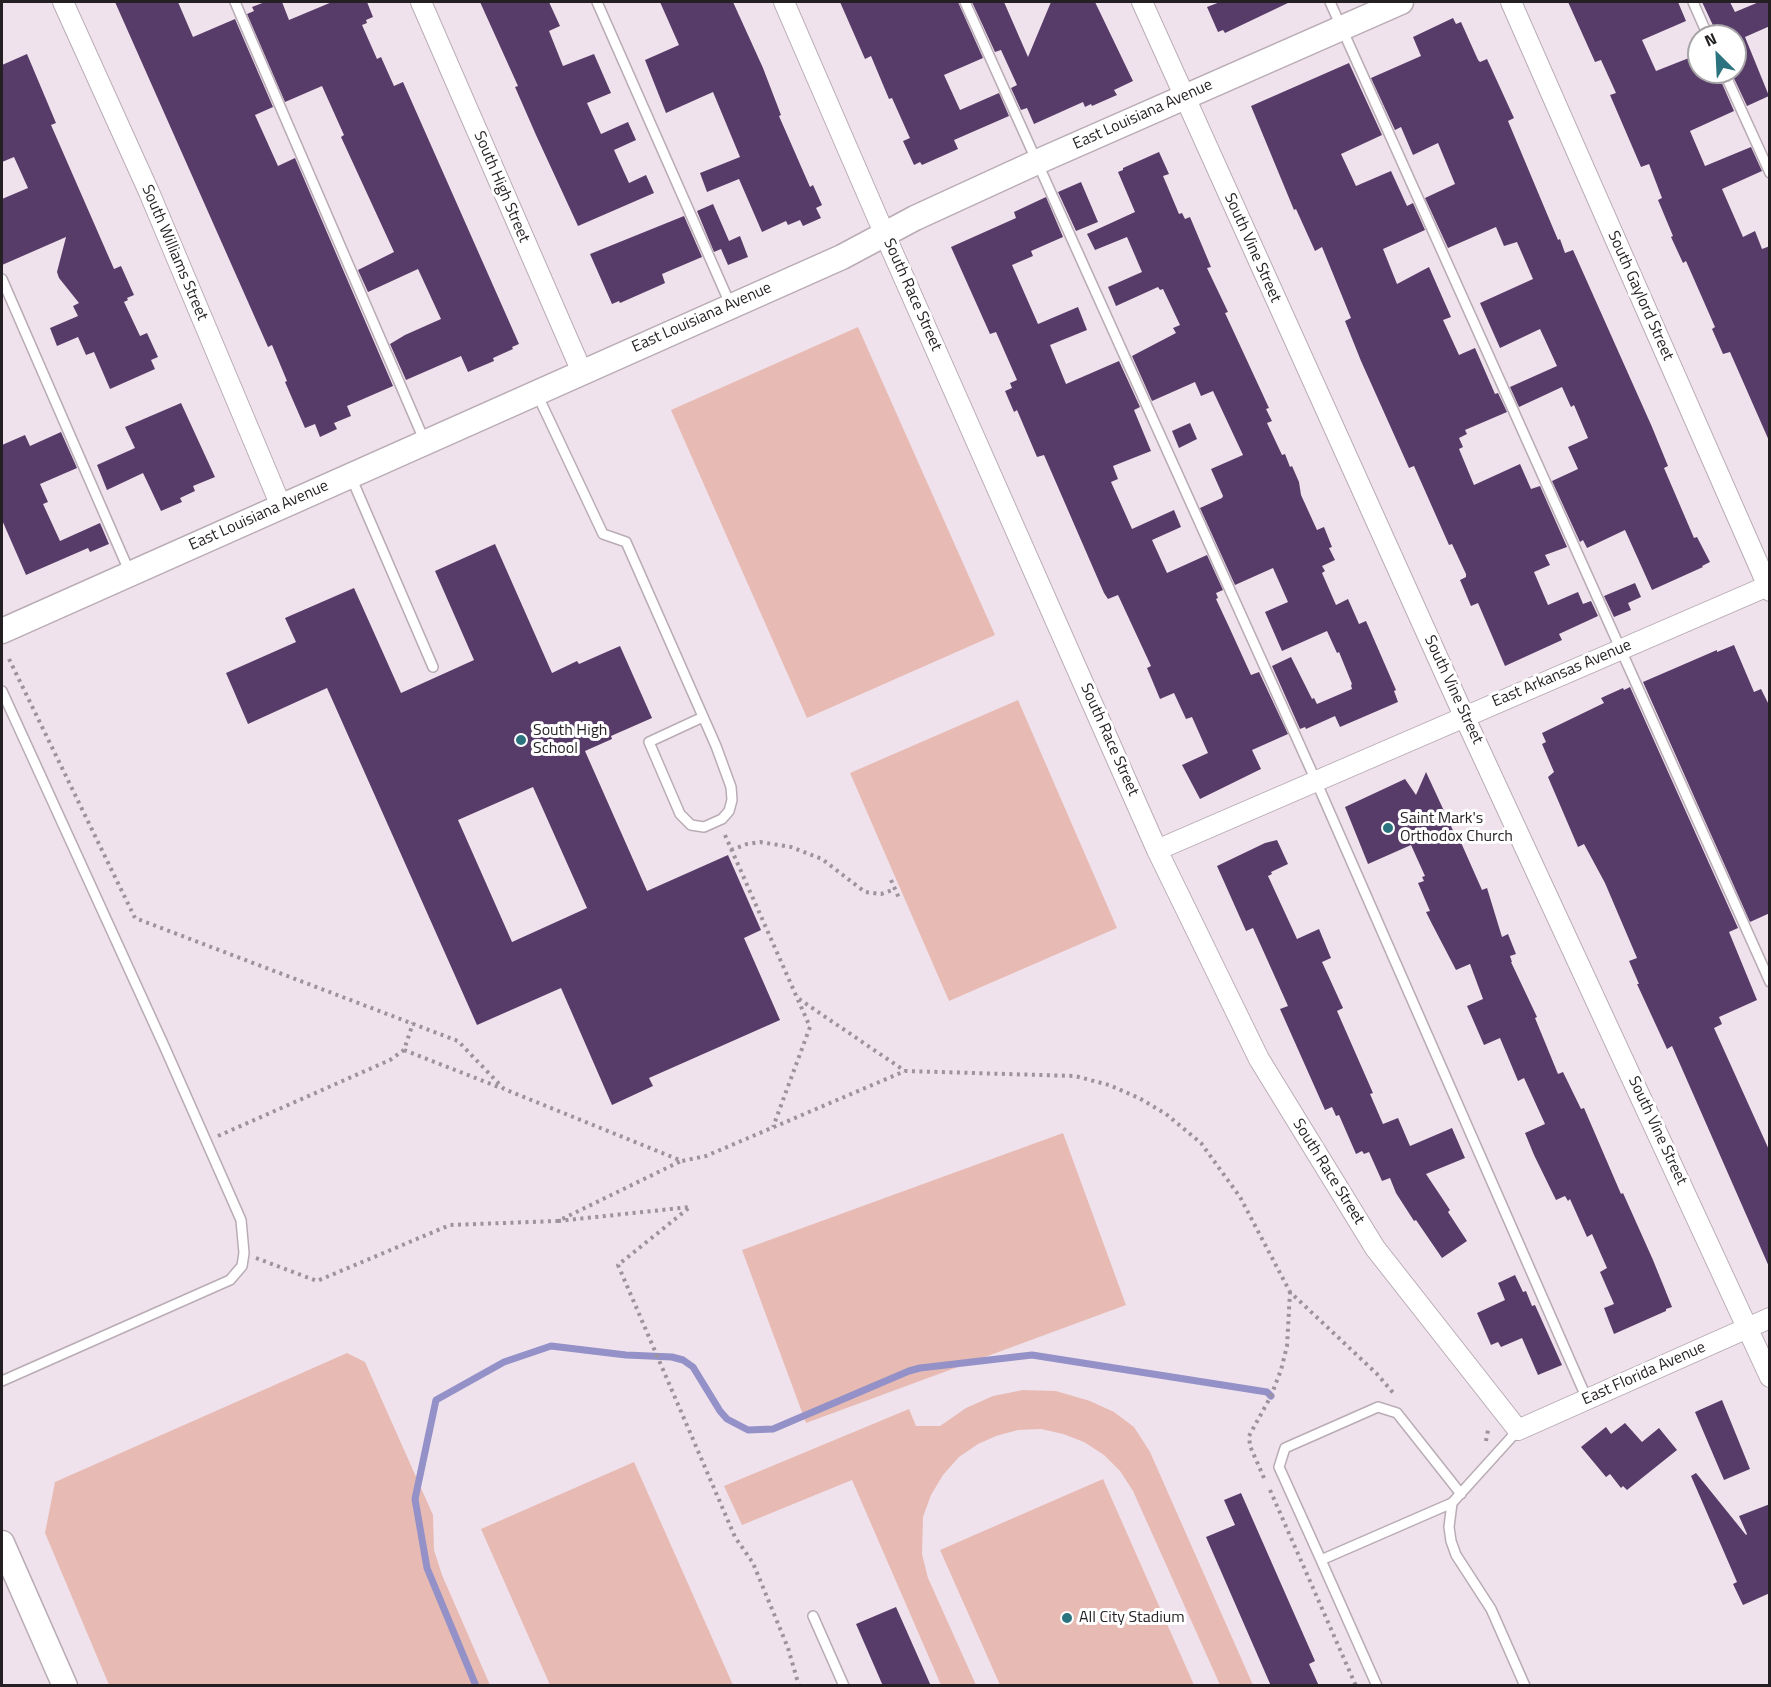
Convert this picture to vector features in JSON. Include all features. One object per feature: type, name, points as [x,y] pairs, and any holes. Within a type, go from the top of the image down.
[{"type":"street","name":"South Williams Street","points":[[63,2],[149,192],[281,506]]},
{"type":"street","name":"South High Street","points":[[421,2],[582,372]]},
{"type":"street","name":"South Race Street","points":[[784,2],[1157,850],[1259,1059],[1369,1239],[1518,1430]]},
{"type":"street","name":"South Vine Street","points":[[1142,2],[1464,716],[1770,1377]]},
{"type":"street","name":"East Louisiana Avenue","points":[[2,631],[842,256],[915,218],[1037,162],[1401,2]]},
{"type":"street","name":"South Gaylord Street","points":[[1511,2],[1769,587]]},
{"type":"street","name":"East Arkansas Avenue","points":[[1157,850],[1620,648],[1769,587]]},
{"type":"street","name":"East Florida Avenue","points":[[1518,1430],[1770,1318]]},
{"type":"street","points":[[2,1543],[65,1686]]},
{"type":"lane","points":[[235,2],[425,442]]},
{"type":"lane","points":[[597,2],[731,306]]},
{"type":"lane","points":[[965,2],[1316,781],[1587,1399]]},
{"type":"lane","points":[[1330,2],[1770,982]]},
{"type":"lane","points":[[1693,2],[1703,24]]},
{"type":"lane","points":[[1729,84],[1770,173]]},
{"type":"lane","points":[[2,279],[130,573]]},
{"type":"lane","points":[[536,392],[603,534],[626,542],[716,746],[731,787],[732,800],[729,811],[704,827],[691,825],[680,814],[649,742],[703,717]]},
{"type":"lane","points":[[350,475],[433,668]]},
{"type":"lane","points":[[2,691],[241,1220],[244,1253],[242,1266],[230,1280],[2,1381]]},
{"type":"lane","points":[[1377,1686],[1280,1467],[1285,1449],[1378,1407],[1397,1413],[1461,1494]]},
{"type":"lane","points":[[1321,1560],[1452,1503],[1518,1430]]},
{"type":"lane","points":[[1452,1503],[1449,1527],[1456,1555],[1491,1609],[1525,1686]]},
{"type":"lane","points":[[813,1616],[844,1686]]},
{"type":"path","points":[[9,658],[135,918],[458,1041],[504,1089]]},
{"type":"path","points":[[718,820],[810,1027],[773,1128]]},
{"type":"path","points":[[731,850],[760,842],[791,847],[822,859],[865,892],[881,894],[897,888]]},
{"type":"path","points":[[891,880],[897,888],[899,898]]},
{"type":"path","points":[[797,998],[905,1071]]},
{"type":"path","points":[[213,1138],[390,1060],[404,1050],[413,1023]]},
{"type":"path","points":[[404,1050],[682,1161]]},
{"type":"path","points":[[558,1221],[682,1161],[706,1156],[905,1071],[1075,1076],[1109,1085],[1129,1094],[1166,1114],[1201,1143],[1240,1197],[1290,1292],[1377,1374],[1400,1401]]},
{"type":"path","points":[[244,1253],[317,1281],[450,1225],[558,1221],[690,1206],[618,1265],[735,1537],[753,1563],[788,1648],[799,1686]]},
{"type":"path","points":[[1482,1448],[1486,1442],[1488,1430]]},
{"type":"shaded area","points":[[858,327],[995,635],[807,718],[671,410]]},
{"type":"shaded area","points":[[1018,700],[1117,928],[949,1001],[850,773]]},
{"type":"shaded area","points":[[1063,1133],[1126,1305],[806,1423],[742,1250]]},
{"type":"shaded area","points":[[347,1353],[365,1362],[433,1515],[434,1550],[442,1575],[490,1685],[109,1685],[45,1533],[55,1482]]},
{"type":"shaded area","points":[[1023,1390],[1056,1391],[1090,1401],[1114,1412],[1134,1427],[1150,1452],[1253,1685],[1220,1685],[1133,1491],[1120,1471],[1104,1455],[1084,1442],[1063,1434],[1041,1429],[1018,1430],[978,1444],[959,1457],[943,1475],[931,1495],[923,1517],[922,1554],[928,1578],[976,1685],[941,1685],[852,1480],[742,1525],[724,1486],[909,1409],[916,1426],[940,1426],[966,1408],[993,1396]]},
{"type":"shaded area","points":[[634,1462],[733,1685],[550,1685],[481,1529]]},
{"type":"shaded area","name":"All City Stadium","points":[[1103,1479],[1194,1685],[1000,1685],[940,1550]]},
{"type":"building","points":[[115,2],[178,2],[193,37],[235,19],[273,107],[255,115],[278,166],[295,158],[393,386],[347,406],[351,416],[334,423],[337,429],[320,437],[315,424],[305,428],[272,345],[268,347]]},
{"type":"building","points":[[265,2],[282,2],[289,20],[332,2],[367,2],[373,17],[362,25],[377,59],[381,57],[394,86],[403,82],[519,344],[512,347],[513,349],[493,358],[494,361],[468,372],[461,356],[406,380],[390,344],[441,319],[418,269],[368,292],[358,270],[394,252],[341,137],[344,135],[322,86],[285,102],[247,14],[254,11],[252,7]]},
{"type":"building","points":[[480,2],[549,2],[560,26],[549,31],[563,66],[594,54],[611,93],[587,103],[601,134],[628,122],[636,140],[614,150],[629,183],[646,175],[654,193],[578,226],[515,87],[518,86]]},
{"type":"building","points":[[660,2],[733,2],[763,68],[781,115],[779,116],[810,187],[813,185],[822,205],[816,208],[821,218],[803,226],[800,220],[788,225],[786,221],[762,232],[739,179],[707,192],[700,173],[740,157],[713,92],[666,113],[645,60],[679,45]]},
{"type":"building","points":[[840,2],[958,2],[983,58],[944,75],[960,110],[999,93],[1009,116],[954,140],[958,149],[922,165],[920,162],[914,165],[903,141],[910,138],[892,98],[889,99],[871,56],[865,59]]},
{"type":"building","points":[[972,2],[1004,2],[1028,57],[1051,2],[1095,2],[1133,81],[1114,90],[1117,95],[1092,106],[1091,104],[1085,107],[1083,102],[1034,124],[1027,108],[1021,110],[1011,88],[1017,85],[1001,50],[995,52]]},
{"type":"building","points":[[1220,2],[1290,2],[1225,33],[1223,30],[1218,32],[1207,7]]},
{"type":"building","points":[[1568,2],[1678,2],[1686,21],[1642,40],[1656,71],[1687,59],[1687,84],[1722,84],[1734,111],[1690,131],[1705,166],[1751,147],[1762,171],[1722,189],[1743,237],[1755,231],[1762,249],[1770,246],[1770,443],[1730,352],[1723,354],[1712,329],[1715,327],[1686,261],[1683,263],[1671,237],[1673,236],[1658,200],[1662,198],[1649,164],[1641,167],[1610,95],[1616,93],[1601,60],[1595,62]]},
{"type":"building","points":[[1702,2],[1730,2],[1735,12],[1759,2],[1770,2],[1770,26],[1747,36],[1747,24],[1712,24]]},
{"type":"building","points":[[1453,18],[1456,24],[1461,22],[1478,60],[1480,62],[1487,59],[1514,118],[1508,121],[1558,240],[1560,239],[1565,253],[1573,250],[1652,427],[1668,466],[1664,468],[1694,538],[1697,537],[1710,562],[1652,590],[1625,530],[1587,548],[1583,540],[1580,542],[1552,481],[1578,469],[1568,447],[1588,438],[1574,405],[1571,407],[1562,387],[1519,407],[1510,387],[1557,366],[1540,329],[1500,348],[1480,303],[1533,279],[1517,242],[1504,246],[1496,227],[1448,248],[1425,198],[1455,184],[1438,143],[1413,155],[1401,127],[1395,130],[1371,78],[1421,56],[1413,37]]},
{"type":"building","points":[[1747,42],[1769,96],[1747,106],[1737,84],[1747,84]]},
{"type":"building","points":[[27,54],[56,123],[51,125],[114,269],[121,266],[134,295],[124,302],[140,336],[147,333],[158,357],[151,360],[155,369],[110,389],[94,352],[86,355],[78,337],[57,346],[50,328],[78,316],[73,306],[79,303],[59,278],[57,272],[66,237],[2,265],[2,199],[28,188],[14,157],[2,162],[2,65]]},
{"type":"building","points":[[1349,63],[1382,135],[1341,154],[1356,186],[1391,171],[1407,206],[1413,203],[1425,230],[1383,249],[1397,284],[1429,267],[1451,317],[1443,320],[1459,355],[1475,348],[1495,394],[1498,393],[1507,412],[1465,430],[1467,434],[1459,438],[1463,447],[1459,449],[1474,485],[1520,464],[1531,489],[1540,486],[1567,547],[1545,555],[1550,565],[1534,572],[1548,605],[1578,592],[1583,604],[1591,601],[1598,616],[1559,634],[1562,640],[1505,666],[1478,603],[1471,606],[1460,580],[1466,577],[1466,574],[1452,544],[1449,545],[1414,466],[1409,468],[1361,361],[1345,321],[1351,318],[1322,247],[1315,251],[1296,209],[1294,210],[1251,106]]},
{"type":"building","points":[[1159,152],[1169,174],[1163,176],[1179,214],[1182,213],[1185,219],[1190,217],[1211,267],[1207,268],[1228,312],[1225,313],[1269,408],[1266,409],[1272,421],[1267,423],[1282,455],[1285,454],[1290,467],[1292,466],[1299,482],[1301,495],[1317,530],[1324,527],[1332,547],[1329,548],[1335,560],[1322,566],[1325,571],[1322,573],[1336,605],[1348,599],[1359,624],[1366,621],[1396,690],[1394,691],[1398,702],[1340,727],[1335,716],[1306,729],[1305,727],[1300,729],[1272,666],[1291,657],[1312,699],[1314,698],[1317,704],[1352,689],[1339,652],[1337,653],[1327,631],[1282,651],[1265,612],[1288,602],[1273,568],[1235,585],[1200,508],[1223,496],[1211,469],[1243,455],[1213,391],[1201,396],[1195,382],[1152,401],[1132,356],[1176,333],[1173,328],[1180,325],[1163,289],[1160,290],[1158,287],[1116,306],[1108,287],[1142,272],[1127,237],[1095,250],[1087,234],[1135,212],[1118,172]]},
{"type":"building","points":[[1081,182],[1098,222],[1076,231],[1058,192]]},
{"type":"building","points":[[1046,197],[1063,237],[1031,251],[1033,256],[1012,265],[1038,324],[1078,307],[1087,330],[1050,345],[1066,384],[1119,361],[1140,407],[1134,410],[1151,451],[1113,466],[1118,479],[1111,482],[1132,529],[1174,510],[1181,527],[1152,540],[1167,573],[1207,555],[1223,590],[1216,593],[1218,598],[1216,599],[1251,675],[1259,672],[1288,734],[1252,750],[1261,769],[1200,799],[1182,765],[1208,753],[1192,717],[1186,719],[1174,693],[1160,699],[1147,668],[1151,666],[1118,595],[1108,599],[1104,593],[1044,455],[1037,457],[1017,410],[1014,412],[1005,391],[1012,388],[1010,383],[1017,380],[996,332],[990,334],[951,247],[1016,218],[1014,212]]},
{"type":"building","points":[[713,204],[729,241],[740,236],[748,257],[728,265],[721,249],[714,252],[697,211]]},
{"type":"building","points":[[684,216],[702,257],[662,274],[665,283],[620,303],[619,301],[612,304],[590,254]]},
{"type":"building","points":[[181,403],[215,477],[193,486],[195,491],[180,498],[182,502],[161,511],[143,473],[107,490],[97,465],[135,448],[125,427]]},
{"type":"building","points":[[1190,423],[1197,439],[1179,448],[1172,431]]},
{"type":"building","points":[[61,432],[77,468],[40,484],[48,502],[43,504],[60,541],[100,523],[109,544],[90,552],[88,548],[26,575],[2,520],[2,445],[25,435],[30,446]]},
{"type":"building","points":[[495,544],[552,673],[577,661],[579,664],[620,646],[652,718],[611,736],[612,739],[585,751],[647,891],[728,855],[761,930],[744,938],[780,1020],[649,1078],[653,1086],[612,1105],[561,988],[477,1025],[327,688],[248,724],[226,673],[296,642],[285,618],[354,588],[401,693],[474,660],[435,571]],"holes":[[[533,787],[587,908],[512,942],[458,820]]]},
{"type":"building","points":[[1635,583],[1641,597],[1628,603],[1631,610],[1614,617],[1604,596]]},
{"type":"building","points":[[1734,645],[1754,692],[1761,689],[1770,707],[1770,913],[1750,922],[1643,682]]},
{"type":"building","points":[[1630,687],[1738,928],[1729,932],[1757,1000],[1719,1017],[1722,1024],[1714,1028],[1770,1152],[1770,1269],[1672,1046],[1667,1049],[1637,984],[1639,984],[1629,961],[1637,958],[1605,883],[1584,844],[1578,847],[1548,777],[1554,772],[1542,744],[1546,742],[1542,733],[1604,703],[1601,698]]},
{"type":"building","points":[[1426,772],[1482,890],[1487,888],[1502,937],[1508,934],[1516,954],[1510,956],[1511,962],[1537,1017],[1535,1018],[1558,1074],[1563,1072],[1581,1109],[1584,1108],[1672,1307],[1614,1334],[1604,1308],[1614,1304],[1600,1272],[1607,1268],[1592,1234],[1587,1237],[1570,1199],[1568,1201],[1565,1196],[1556,1200],[1534,1155],[1525,1133],[1545,1124],[1524,1078],[1518,1081],[1500,1038],[1484,1045],[1467,1006],[1483,999],[1470,964],[1456,970],[1426,912],[1430,911],[1418,883],[1424,881],[1422,877],[1425,876],[1411,845],[1368,864],[1345,807],[1405,779],[1416,795]]},
{"type":"building","points":[[1277,840],[1288,864],[1271,872],[1272,874],[1268,876],[1297,939],[1319,929],[1331,958],[1322,962],[1343,1008],[1337,1011],[1373,1093],[1370,1094],[1383,1124],[1398,1118],[1410,1146],[1452,1128],[1465,1158],[1426,1174],[1467,1241],[1442,1258],[1416,1220],[1414,1221],[1396,1193],[1390,1178],[1382,1181],[1369,1152],[1364,1154],[1362,1151],[1356,1154],[1339,1115],[1336,1116],[1332,1107],[1325,1110],[1280,1009],[1288,1006],[1253,928],[1246,931],[1217,866],[1265,843]]},
{"type":"building","points":[[1515,1275],[1523,1292],[1526,1291],[1532,1306],[1535,1305],[1562,1365],[1538,1375],[1522,1338],[1501,1347],[1498,1342],[1491,1345],[1477,1313],[1505,1300],[1498,1283]]},
{"type":"building","points":[[1722,1400],[1750,1469],[1724,1480],[1695,1412]]},
{"type":"building","points":[[1625,1423],[1642,1442],[1659,1428],[1677,1450],[1627,1490],[1623,1486],[1621,1488],[1610,1474],[1606,1477],[1581,1447],[1606,1427],[1611,1434]]},
{"type":"building","points":[[1696,1473],[1746,1535],[1739,1516],[1770,1504],[1770,1593],[1743,1605],[1733,1584],[1737,1582],[1691,1476]]},
{"type":"building","points":[[1241,1493],[1315,1661],[1309,1664],[1319,1686],[1271,1686],[1206,1537],[1235,1525],[1224,1500]]},
{"type":"building","points":[[896,1607],[931,1686],[883,1686],[856,1624]]},
{"type":"waterway","points":[[476,1686],[427,1568],[415,1499],[436,1400],[504,1362],[551,1346],[626,1355],[672,1357],[683,1360],[693,1367],[727,1419],[748,1430],[773,1429],[920,1368],[1032,1355],[1267,1392],[1271,1396]]},
{"type":"place","name":"South High School","points":[[521,740]]},
{"type":"place","name":"Saint Mark's Orthodox Church","points":[[1388,828]]},
{"type":"place","name":"All City Stadium","points":[[1067,1618]]}]
